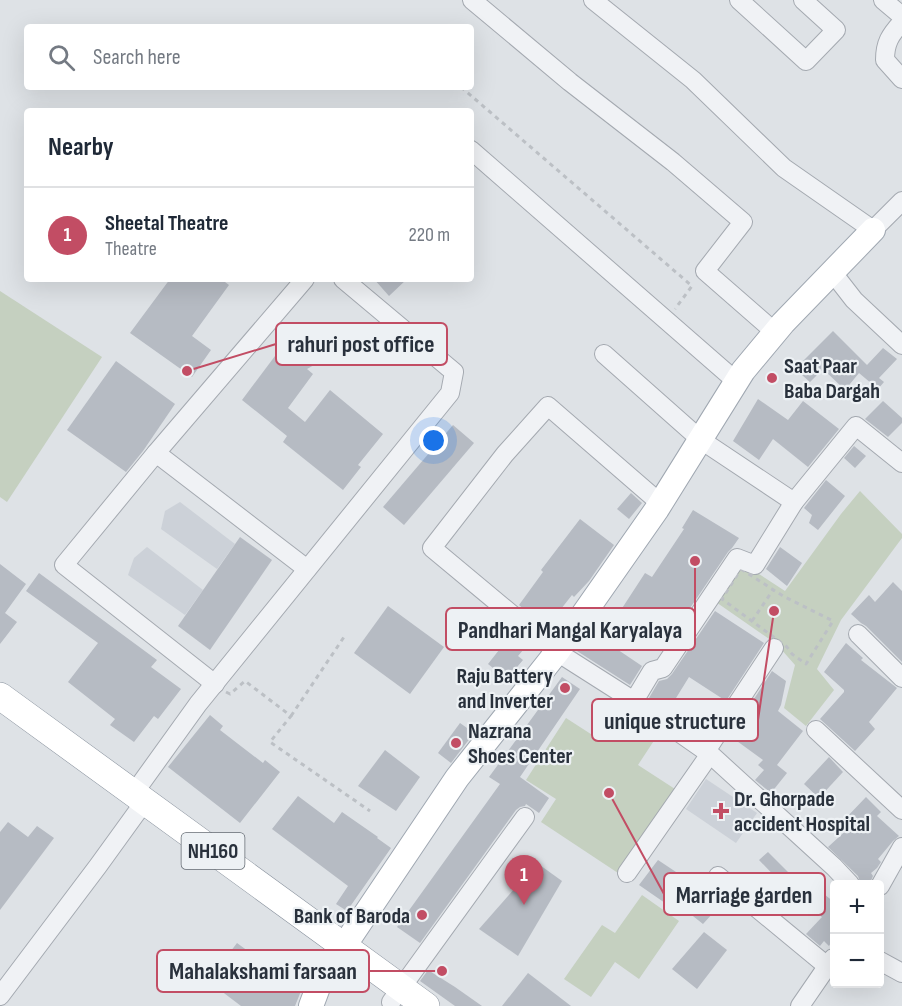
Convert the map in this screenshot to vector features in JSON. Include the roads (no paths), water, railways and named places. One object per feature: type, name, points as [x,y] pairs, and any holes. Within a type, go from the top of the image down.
[{"type":"highway","name":"NH160","points":[[0,696],[17,721],[138,803],[405,1001]]},
{"type":"main road","points":[[311,1006],[323,974],[457,778],[557,652],[660,503],[743,371],[873,230]]},
{"type":"street","points":[[472,0],[570,82],[673,162],[743,222],[705,271],[776,333]]},
{"type":"street","points":[[592,0],[615,7],[784,168],[873,230],[902,201]]},
{"type":"street","points":[[739,0],[806,61],[836,30],[803,0]]},
{"type":"street","points":[[883,0],[902,16]]},
{"type":"street","points":[[902,22],[894,30],[885,46],[885,60],[902,79]]},
{"type":"street","points":[[474,153],[737,382]]},
{"type":"street","points":[[833,273],[854,300],[902,345]]},
{"type":"street","points":[[215,684],[64,565],[156,453],[302,282]]},
{"type":"street","points":[[0,996],[99,866],[198,704],[450,393],[454,372],[347,282]]},
{"type":"street","points":[[604,354],[701,440],[795,502]]},
{"type":"street","points":[[660,503],[548,406],[505,454],[432,548],[557,652],[708,753],[846,880]]},
{"type":"street","points":[[633,701],[652,671],[663,668],[737,558],[755,565],[795,502],[856,426],[902,464]]},
{"type":"street","points":[[156,453],[307,570]]},
{"type":"street","points":[[858,634],[902,678]]},
{"type":"street","points":[[627,873],[708,753],[774,648]]},
{"type":"street","points":[[816,730],[902,810]]},
{"type":"street","points":[[405,1001],[525,817]]},
{"type":"street","points":[[883,880],[902,847]]},
{"type":"street","points":[[718,876],[830,961]]},
{"type":"street","points":[[800,1006],[830,963]]},
{"type":"street","points":[[884,963],[902,972]]},
{"type":"place","name":"rahuri post office","points":[[187,371]]},
{"type":"place","name":"Saat Paar Baba Dargah","points":[[772,378]]},
{"type":"place","name":"Pandhari Mangal Karyalaya","points":[[695,561]]},
{"type":"place","name":"unique structure","points":[[774,611]]},
{"type":"place","name":"Raju Battery and Inverter","points":[[565,688]]},
{"type":"place","name":"Nazrana Shoes Center","points":[[456,743]]},
{"type":"place","name":"Marriage garden","points":[[609,793]]},
{"type":"place","name":"Dr. Ghorpade accident Hospital","points":[[721,811]]},
{"type":"place","name":"Sheetal Theatre","points":[[524,905]]},
{"type":"place","name":"Bank of Baroda","points":[[422,915]]},
{"type":"place","name":"Mahalakshami farsaan","points":[[442,971]]}]
